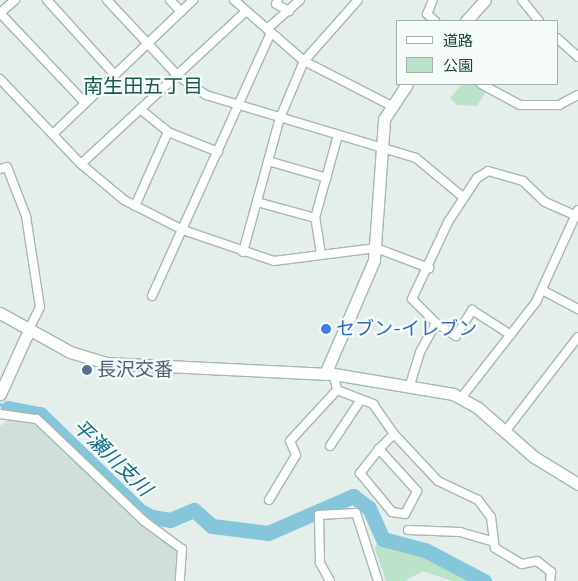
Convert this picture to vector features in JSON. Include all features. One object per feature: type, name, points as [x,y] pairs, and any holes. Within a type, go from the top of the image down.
[{"type":"street","points":[[15,0],[0,13],[85,103]]},
{"type":"street","points":[[47,0],[115,75]]},
{"type":"street","points":[[107,0],[178,76],[206,95],[238,107],[416,158],[463,197]]},
{"type":"street","points":[[170,0],[181,12]]},
{"type":"street","points":[[53,134],[193,0]]},
{"type":"street","points":[[234,0],[304,61],[390,105]]},
{"type":"street","points":[[278,0],[276,4],[289,11]]},
{"type":"street","points":[[152,296],[238,107],[269,31],[300,0]]},
{"type":"street","points":[[243,252],[280,118],[304,61],[358,0]]},
{"type":"street","points":[[433,0],[427,14],[434,20]]},
{"type":"street","points":[[467,20],[485,0]]},
{"type":"street","points":[[522,0],[538,20]]},
{"type":"street","points":[[81,164],[246,11]]},
{"type":"street","points":[[558,39],[578,57]]},
{"type":"street","points":[[0,78],[81,164],[135,206],[183,230],[274,261],[376,248],[429,268]]},
{"type":"street","points":[[406,85],[390,105],[379,148],[376,248],[329,374],[337,390],[360,401],[373,404],[394,434],[438,481],[478,500],[490,516],[491,541]]},
{"type":"street","points":[[483,85],[520,105],[570,102],[578,95]]},
{"type":"street","points":[[140,109],[168,132],[218,152]]},
{"type":"street","points":[[135,206],[168,132]]},
{"type":"street","points":[[321,254],[315,218],[338,135]]},
{"type":"street","points":[[268,160],[327,178]]},
{"type":"street","points":[[0,169],[7,167],[26,216],[40,307],[0,394]]},
{"type":"street","points":[[461,398],[511,335],[542,290],[577,214],[545,202],[523,181],[491,172],[477,178],[463,197],[412,299],[436,323],[456,336],[472,310],[511,335]]},
{"type":"street","points":[[257,202],[315,218]]},
{"type":"street","points":[[542,290],[578,309]]},
{"type":"street","points":[[0,313],[70,352],[106,363],[329,374],[410,385],[461,398],[504,433],[578,484]]},
{"type":"street","points":[[410,385],[420,352],[436,323]]},
{"type":"street","points":[[504,433],[578,337]]},
{"type":"street","points":[[268,500],[296,455],[290,441],[337,390]]},
{"type":"street","points":[[330,446],[360,401]]},
{"type":"street","points":[[0,414],[37,419],[144,521],[182,549],[180,581]]},
{"type":"street","points":[[379,449],[417,491],[405,514],[392,512],[360,474],[379,449],[394,434]]},
{"type":"street","points":[[330,581],[320,562],[319,515],[356,513],[378,581]]},
{"type":"street","points":[[408,530],[460,532],[491,541],[522,564],[537,562],[551,572],[550,581]]},
{"type":"shaded area","points":[[8,420],[32,421],[123,508],[176,550],[175,581],[0,581],[0,426]]},
{"type":"green space","points":[[461,85],[476,85],[486,92],[477,106],[457,105],[450,98]]},
{"type":"green space","points":[[388,535],[436,552],[476,572],[478,581],[452,581],[423,571],[405,581],[386,581],[375,549],[378,540]]},
{"type":"waterway","name":"平瀬川支川","points":[[0,404],[8,408]]},
{"type":"waterway","name":"平瀬川支川","points":[[8,408],[40,414],[140,511],[152,517],[170,520],[194,510],[212,526],[268,533],[353,496],[369,508],[383,539],[425,550],[484,581]]},
{"type":"place","name":"セブン-イレブン","points":[[326,329]]},
{"type":"place","name":"長沢交番","points":[[87,370]]},
{"type":"district","name":"南生田五丁目","points":[[143,85]]}]
